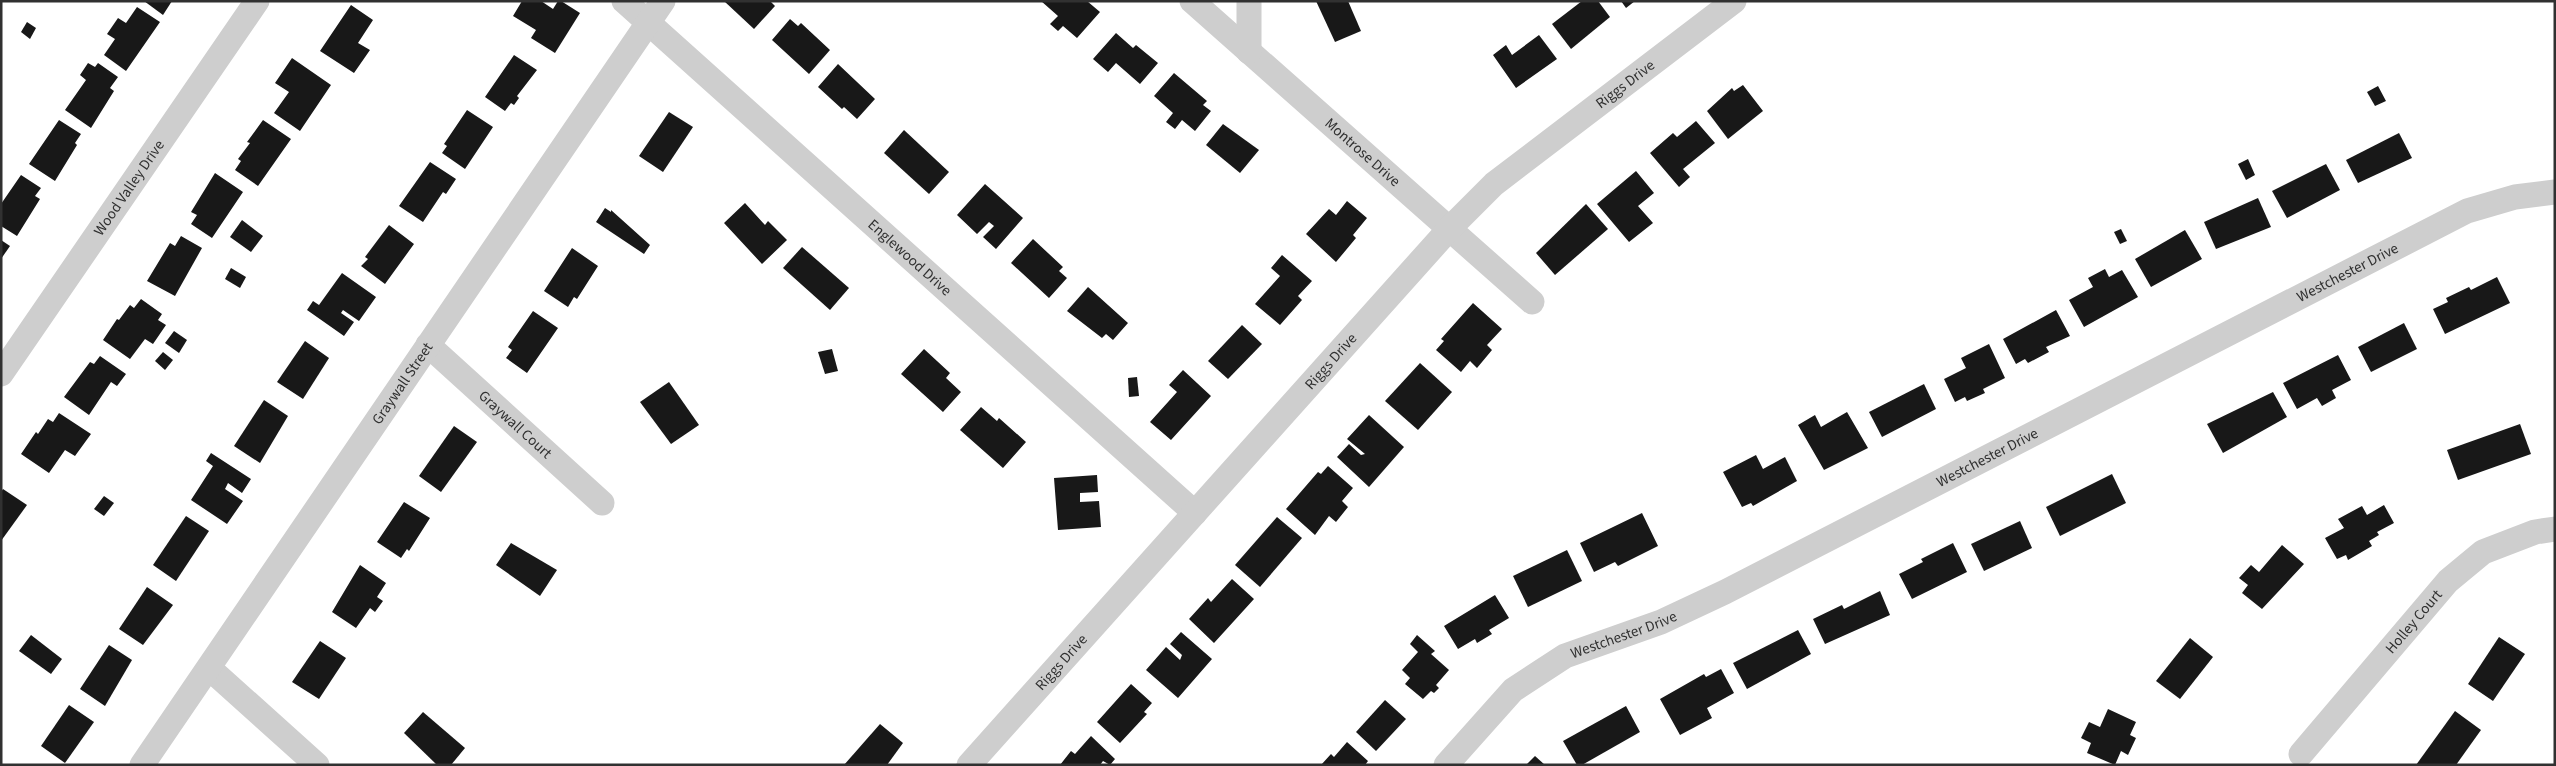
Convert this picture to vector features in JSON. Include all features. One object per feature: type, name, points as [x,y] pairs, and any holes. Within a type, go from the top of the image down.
[{"type":"street","name":"Wood Valley Drive","points":[[1,374],[257,1]]},
{"type":"street","name":"Englewood Drive","points":[[624,1],[1195,513]]},
{"type":"street","name":"Graywall Street","points":[[142,765],[663,1]]},
{"type":"street","name":"Montrose Drive","points":[[1192,1],[1532,302]]},
{"type":"street","points":[[1249,1],[1249,52]]},
{"type":"street","name":"Riggs Drive","points":[[969,765],[1450,228],[1494,184],[1734,1]]},
{"type":"street","name":"Westchester Drive","points":[[1446,765],[1513,690],[1564,656],[1661,622],[1725,592],[2467,211],[2515,197],[2555,192]]},
{"type":"street","name":"Graywall Court","points":[[428,345],[602,503]]},
{"type":"street","name":"Holley Court","points":[[2301,754],[2448,581],[2483,552],[2535,532],[2555,529]]},
{"type":"street","points":[[209,668],[317,765]]},
{"type":"building","points":[[144,1],[172,1],[163,15]]},
{"type":"building","points":[[522,1],[541,1],[553,9],[558,1],[561,1],[580,13],[555,53],[531,38],[536,30],[513,16]]},
{"type":"building","points":[[724,1],[770,1],[775,6],[754,29]]},
{"type":"building","points":[[1041,1],[1087,1],[1100,12],[1077,38],[1063,26],[1058,31],[1050,24],[1058,16]]},
{"type":"building","points":[[1316,1],[1348,1],[1361,31],[1335,42]]},
{"type":"building","points":[[1582,1],[1598,1],[1610,17],[1571,49],[1552,24]]},
{"type":"building","points":[[1621,1],[1635,1],[1626,8]]},
{"type":"building","points":[[351,5],[373,20],[358,43],[370,50],[354,73],[320,51]]},
{"type":"building","points":[[137,7],[160,22],[126,71],[104,55],[115,39],[107,34],[118,18],[126,23]]},
{"type":"building","points":[[790,19],[798,26],[801,23],[830,50],[809,74],[772,40]]},
{"type":"building","points":[[27,22],[36,28],[30,39],[21,32]]},
{"type":"building","points":[[1116,33],[1133,48],[1136,45],[1158,63],[1140,84],[1116,63],[1108,72],[1093,59]]},
{"type":"building","points":[[1539,35],[1557,59],[1516,88],[1493,55],[1506,45],[1512,55]]},
{"type":"building","points":[[514,55],[537,70],[517,96],[519,98],[514,105],[511,103],[505,111],[485,97]]},
{"type":"building","points":[[292,58],[331,85],[300,131],[274,113],[289,92],[275,83]]},
{"type":"building","points":[[88,63],[95,67],[98,63],[118,77],[110,88],[114,91],[91,128],[65,110],[86,80],[80,75]]},
{"type":"building","points":[[838,64],[875,99],[857,119],[844,107],[842,109],[818,87]]},
{"type":"building","points":[[1174,73],[1207,101],[1203,105],[1211,111],[1195,131],[1182,120],[1175,129],[1166,122],[1173,113],[1154,96]]},
{"type":"building","points":[[1743,85],[1763,111],[1728,139],[1707,111],[1732,88],[1734,91]]},
{"type":"building","points":[[2378,86],[2386,101],[2375,106],[2367,92]]},
{"type":"building","points":[[467,110],[493,127],[465,169],[442,153],[447,146],[444,144]]},
{"type":"building","points":[[669,112],[693,127],[663,172],[639,156]]},
{"type":"building","points":[[59,120],[81,134],[75,143],[77,145],[55,181],[29,164]]},
{"type":"building","points":[[263,120],[291,139],[258,186],[235,170],[241,161],[238,159],[250,143],[247,142]]},
{"type":"building","points":[[1696,121],[1715,143],[1683,169],[1690,177],[1679,187],[1650,153],[1673,133],[1677,137]]},
{"type":"building","points":[[1223,124],[1259,150],[1240,173],[1206,145]]},
{"type":"building","points":[[904,130],[949,172],[929,194],[884,153]]},
{"type":"building","points":[[2399,133],[2412,158],[2358,183],[2346,160]]},
{"type":"building","points":[[2248,159],[2255,175],[2246,180],[2238,164]]},
{"type":"building","points":[[430,162],[456,179],[446,194],[443,192],[423,222],[399,206]]},
{"type":"building","points":[[2326,164],[2340,190],[2287,218],[2272,191]]},
{"type":"building","points":[[1636,171],[1654,193],[1638,206],[1653,223],[1629,242],[1597,204]]},
{"type":"building","points":[[215,173],[243,192],[212,238],[191,224],[197,215],[191,212]]},
{"type":"building","points":[[21,175],[41,188],[35,196],[40,199],[17,236],[1,226],[1,204]]},
{"type":"building","points":[[985,184],[1023,218],[996,249],[983,237],[994,226],[989,222],[977,234],[957,215]]},
{"type":"building","points":[[2258,198],[2271,227],[2216,249],[2204,222]]},
{"type":"building","points":[[1347,201],[1367,218],[1353,235],[1356,238],[1336,262],[1306,234],[1329,209],[1336,215]]},
{"type":"building","points":[[745,203],[765,225],[768,221],[787,240],[762,264],[724,223]]},
{"type":"building","points":[[1586,204],[1608,229],[1555,275],[1536,253]]},
{"type":"building","points":[[605,208],[611,212],[611,210],[650,245],[644,254],[596,222]]},
{"type":"building","points":[[242,220],[263,236],[251,252],[230,237]]},
{"type":"building","points":[[389,225],[414,244],[385,284],[361,266],[368,259],[365,257]]},
{"type":"building","points":[[2121,229],[2127,241],[2120,244],[2114,232]]},
{"type":"building","points":[[2185,230],[2202,259],[2151,287],[2135,259]]},
{"type":"building","points":[[181,236],[202,248],[175,296],[147,281],[170,243],[175,246]]},
{"type":"building","points":[[1033,239],[1063,267],[1059,271],[1067,278],[1049,298],[1011,263]]},
{"type":"building","points":[[1,240],[10,246],[1,259]]},
{"type":"building","points":[[802,247],[849,288],[830,310],[783,268]]},
{"type":"building","points":[[572,248],[598,266],[577,299],[574,297],[568,307],[544,291]]},
{"type":"building","points":[[1282,255],[1312,281],[1298,296],[1302,300],[1280,325],[1255,304],[1280,276],[1271,268]]},
{"type":"building","points":[[231,268],[246,277],[240,288],[225,279]]},
{"type":"building","points":[[2105,269],[2109,277],[2122,270],[2138,297],[2084,327],[2069,300],[2093,287],[2088,278]]},
{"type":"building","points":[[342,273],[376,297],[359,321],[343,310],[341,313],[354,322],[344,336],[307,310],[313,301],[319,305]]},
{"type":"building","points":[[2497,277],[2510,303],[2445,334],[2433,309],[2448,302],[2446,298],[2469,287],[2471,290]]},
{"type":"building","points":[[1088,287],[1128,323],[1113,340],[1106,334],[1102,338],[1067,311]]},
{"type":"building","points":[[141,299],[162,314],[158,320],[166,325],[153,344],[145,339],[130,359],[103,340],[117,319],[119,320],[130,305],[134,308]]},
{"type":"building","points":[[1473,303],[1502,329],[1487,345],[1492,350],[1477,368],[1470,361],[1461,372],[1436,350],[1444,341],[1441,339]]},
{"type":"building","points":[[2056,310],[2070,336],[2046,347],[2049,352],[2028,363],[2025,359],[2016,364],[2003,339]]},
{"type":"building","points":[[533,311],[558,328],[527,373],[506,358],[512,350],[508,347]]},
{"type":"building","points":[[2404,323],[2417,349],[2371,372],[2358,347]]},
{"type":"building","points":[[1242,325],[1262,344],[1228,379],[1208,361]]},
{"type":"building","points":[[174,331],[187,340],[179,353],[165,343]]},
{"type":"building","points":[[305,341],[329,358],[303,399],[277,382]]},
{"type":"building","points":[[1989,344],[2005,378],[1983,389],[1985,393],[1967,401],[1965,397],[1955,402],[1944,379],[1966,368],[1961,358]]},
{"type":"building","points":[[832,349],[838,371],[825,374],[818,352]]},
{"type":"building","points":[[924,349],[950,373],[946,378],[961,392],[943,412],[901,374]]},
{"type":"building","points":[[163,352],[173,360],[165,370],[155,361]]},
{"type":"building","points":[[2338,355],[2351,380],[2332,390],[2336,398],[2322,406],[2317,398],[2297,409],[2283,383]]},
{"type":"building","points":[[100,356],[126,374],[117,386],[111,382],[89,415],[64,397],[90,362],[94,364]]},
{"type":"building","points":[[1420,363],[1452,392],[1418,430],[1385,401]]},
{"type":"building","points":[[1183,370],[1211,396],[1171,440],[1150,422],[1177,392],[1169,385]]},
{"type":"building","points":[[1137,377],[1139,396],[1129,397],[1128,378]]},
{"type":"building","points":[[669,382],[699,425],[671,444],[640,402]]},
{"type":"building","points":[[1924,384],[1936,409],[1882,437],[1869,412]]},
{"type":"building","points":[[2273,392],[2287,417],[2223,453],[2207,424]]},
{"type":"building","points":[[264,400],[288,416],[260,463],[234,446]]},
{"type":"building","points":[[981,407],[997,421],[999,418],[1026,442],[1003,468],[960,430]]},
{"type":"building","points":[[1847,412],[1868,448],[1824,470],[1798,425],[1815,415],[1821,427]]},
{"type":"building","points":[[59,413],[91,434],[75,456],[65,450],[49,473],[21,454],[36,432],[38,434],[48,419],[53,422]]},
{"type":"building","points":[[1369,415],[1404,447],[1369,487],[1337,457],[1349,444],[1361,455],[1365,454],[1347,439]]},
{"type":"building","points":[[2520,424],[2531,454],[2458,480],[2447,450]]},
{"type":"building","points":[[454,426],[477,442],[441,492],[419,476]]},
{"type":"building","points":[[211,453],[251,479],[242,493],[228,483],[225,489],[243,501],[227,524],[191,500],[213,466],[206,461]]},
{"type":"building","points":[[1756,455],[1763,469],[1785,457],[1797,481],[1753,506],[1751,503],[1742,507],[1723,472]]},
{"type":"building","points":[[1328,466],[1353,488],[1342,501],[1348,507],[1336,522],[1329,516],[1315,535],[1286,509],[1318,472],[1321,474]]},
{"type":"building","points":[[2112,474],[2126,503],[2060,536],[2046,507]]},
{"type":"building","points":[[1097,475],[1098,492],[1080,493],[1080,502],[1099,501],[1101,527],[1058,530],[1054,478]]},
{"type":"building","points":[[3,489],[27,505],[1,541],[1,492]]},
{"type":"building","points":[[104,496],[114,503],[104,516],[94,509]]},
{"type":"building","points":[[404,502],[430,518],[409,551],[407,549],[401,558],[377,542]]},
{"type":"building","points":[[2384,505],[2394,523],[2377,532],[2379,535],[2369,541],[2372,546],[2348,560],[2346,555],[2337,559],[2325,538],[2344,528],[2338,519],[2362,506],[2367,515]]},
{"type":"building","points":[[1642,513],[1658,546],[1618,566],[1615,562],[1594,572],[1580,543]]},
{"type":"building","points":[[186,516],[209,531],[176,581],[153,565]]},
{"type":"building","points":[[1277,517],[1302,538],[1260,587],[1235,565]]},
{"type":"building","points":[[2020,521],[2032,548],[1984,571],[1971,544]]},
{"type":"building","points":[[511,543],[557,570],[540,596],[496,565]]},
{"type":"building","points":[[1953,543],[1967,572],[1912,599],[1899,574],[1923,562],[1921,559]]},
{"type":"building","points":[[2282,545],[2304,564],[2262,609],[2242,593],[2248,585],[2239,578],[2251,565],[2259,572]]},
{"type":"building","points":[[1567,550],[1582,581],[1528,607],[1513,576]]},
{"type":"building","points":[[360,565],[386,583],[377,597],[383,601],[375,612],[370,608],[356,628],[332,612]]},
{"type":"building","points":[[1232,579],[1254,599],[1214,643],[1189,619],[1208,598],[1211,602]]},
{"type":"building","points":[[147,587],[173,605],[143,645],[119,629]]},
{"type":"building","points":[[1880,591],[1890,615],[1825,644],[1813,619],[1842,605],[1844,609]]},
{"type":"building","points":[[1495,595],[1509,618],[1489,630],[1492,634],[1477,643],[1475,639],[1458,649],[1444,626]]},
{"type":"building","points":[[1798,630],[1811,654],[1747,689],[1733,663]]},
{"type":"building","points":[[1181,632],[1212,659],[1178,698],[1146,670],[1166,647],[1180,660],[1182,655],[1170,644]]},
{"type":"building","points":[[31,635],[62,659],[51,674],[19,651]]},
{"type":"building","points":[[1417,635],[1435,651],[1431,654],[1449,670],[1436,685],[1439,688],[1434,693],[1431,691],[1423,699],[1405,684],[1410,678],[1402,670],[1418,652],[1410,644]]},
{"type":"building","points":[[2499,637],[2525,654],[2493,701],[2468,684]]},
{"type":"building","points":[[2190,638],[2213,657],[2180,699],[2156,681]]},
{"type":"building","points":[[320,641],[346,658],[319,699],[292,682]]},
{"type":"building","points":[[109,645],[132,660],[105,706],[80,689]]},
{"type":"building","points":[[1721,669],[1734,693],[1707,708],[1712,718],[1680,735],[1660,699],[1704,674],[1706,677]]},
{"type":"building","points":[[1131,684],[1152,703],[1144,712],[1147,714],[1120,743],[1097,722]]},
{"type":"building","points":[[1385,700],[1406,719],[1376,751],[1356,732]]},
{"type":"building","points":[[69,705],[94,722],[65,763],[41,746]]},
{"type":"building","points":[[1626,706],[1640,732],[1582,765],[1577,765],[1563,741]]},
{"type":"building","points":[[2108,709],[2136,722],[2130,735],[2136,738],[2128,755],[2121,751],[2115,765],[2087,753],[2091,743],[2081,738],[2089,722],[2100,727]]},
{"type":"building","points":[[2455,711],[2481,730],[2456,765],[2416,765]]},
{"type":"building","points":[[423,712],[465,748],[451,765],[437,765],[404,733]]},
{"type":"building","points":[[880,724],[903,743],[887,765],[844,765]]},
{"type":"building","points":[[1091,736],[1115,759],[1110,765],[1103,761],[1100,765],[1060,765],[1071,751],[1075,754]]},
{"type":"building","points":[[1347,742],[1368,761],[1365,765],[1321,765],[1331,754],[1334,757]]},
{"type":"building","points":[[1535,756],[1545,765],[1526,765]]}]
